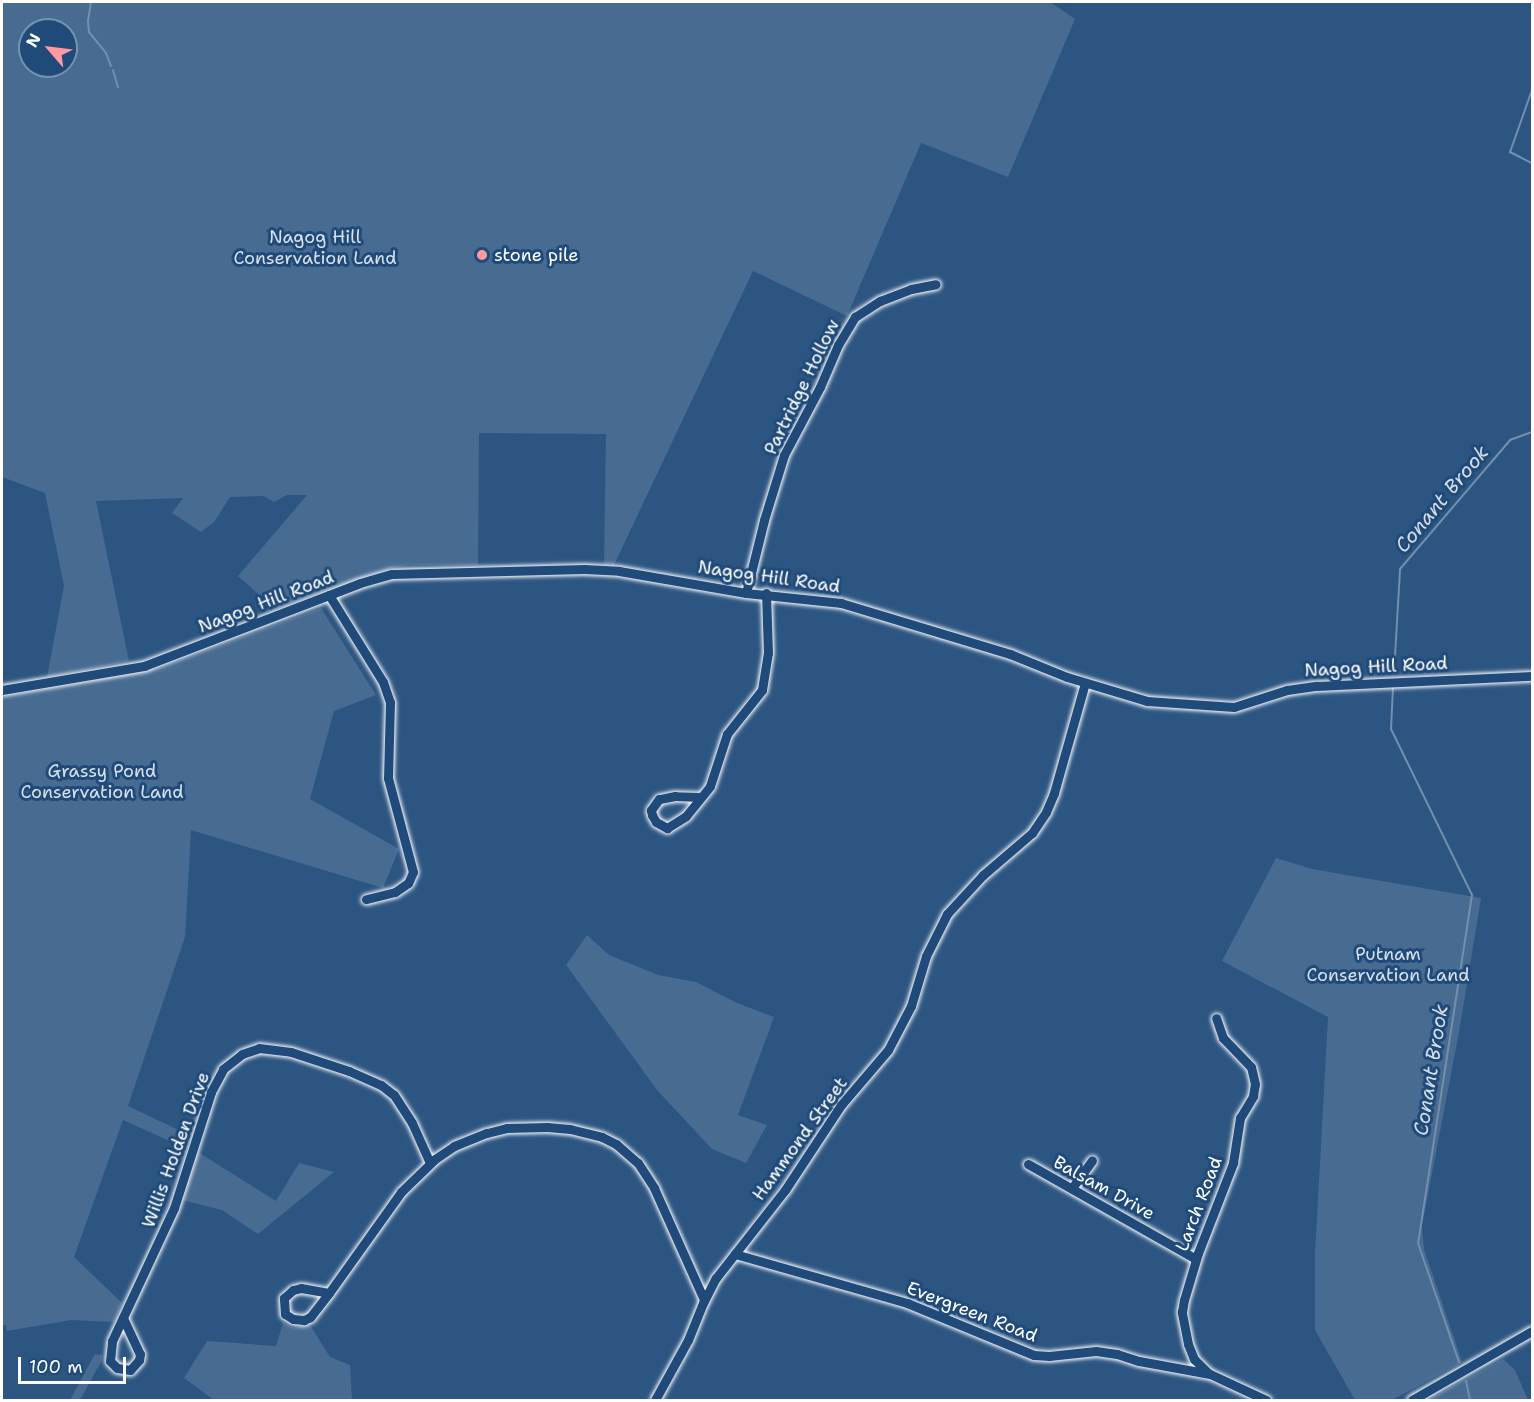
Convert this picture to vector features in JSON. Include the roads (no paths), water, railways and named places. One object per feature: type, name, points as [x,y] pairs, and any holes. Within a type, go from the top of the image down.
[{"type":"street","name":"Partridge Hollow","points":[[746,593],[764,520],[784,455],[820,387],[838,345],[855,317],[880,302],[911,289],[936,284]]},
{"type":"street","name":"Nagog Hill Road","points":[[2,690],[144,666],[392,574],[584,569],[619,572],[746,593],[766,593],[841,603],[1010,654],[1085,683],[1147,701],[1234,707],[1287,690],[1317,686],[1533,676]]},
{"type":"street","points":[[700,797],[675,796],[659,799],[654,803],[652,815],[656,822],[667,828],[686,816],[711,786],[727,734],[749,709],[765,681],[768,653],[766,593]]},
{"type":"street","points":[[329,596],[382,682],[390,702],[388,777],[413,872],[408,883],[395,892],[366,899]]},
{"type":"street","name":"Hammond Street","points":[[655,1401],[688,1340],[704,1300],[735,1254],[785,1190],[841,1105],[888,1050],[911,1006],[926,956],[947,914],[983,875],[1032,833],[1046,812],[1054,793],[1085,683]]},
{"type":"street","name":"Larch Road","points":[[1209,1374],[1194,1359],[1188,1344],[1182,1312],[1196,1259],[1233,1162],[1239,1122],[1253,1096],[1256,1084],[1251,1067],[1223,1038],[1216,1018]]},
{"type":"street","name":"Willis Holden Drive","points":[[123,1318],[140,1354],[139,1360],[130,1370],[117,1368],[110,1361],[112,1341],[174,1208],[211,1092],[224,1069],[242,1054],[259,1048],[291,1052],[366,1077],[381,1085],[394,1095],[412,1123],[430,1163]]},
{"type":"street","points":[[329,1293],[301,1288],[293,1290],[284,1298],[285,1314],[293,1319],[304,1320],[310,1317],[329,1293],[401,1192],[430,1163],[468,1139],[507,1128],[570,1129],[616,1144],[638,1163],[654,1188],[704,1300]]},
{"type":"street","points":[[1072,1188],[1092,1160]]},
{"type":"street","name":"Balsam Drive","points":[[1028,1164],[1196,1259]]},
{"type":"street","name":"Evergreen Road","points":[[735,1254],[907,1303],[1034,1355],[1049,1356],[1096,1351],[1209,1374],[1266,1401]]},
{"type":"street","points":[[1412,1401],[1533,1331]]},
{"type":"waterway","points":[[91,2],[89,32],[106,53],[111,66]]},
{"type":"waterway","points":[[113,70],[118,87]]},
{"type":"waterway","name":"Conant Brook","points":[[1532,90],[1510,152],[1532,163]]},
{"type":"waterway","name":"Conant Brook","points":[[1394,674],[1400,569],[1510,440],[1532,432]]},
{"type":"waterway","name":"Conant Brook","points":[[1393,687],[1391,729],[1472,895],[1418,1243],[1459,1362]]},
{"type":"waterway","name":"Conant Brook","points":[[1466,1381],[1470,1400]]},
{"type":"place","name":"stone pile","points":[[482,255]]},
{"type":"park label","name":"Nagog Hill Conservation Land","points":[[315,248]]},
{"type":"park label","name":"Grassy Pond Conservation Land","points":[[102,782]]},
{"type":"park label","name":"Putnam Conservation Land","points":[[1388,965]]}]
